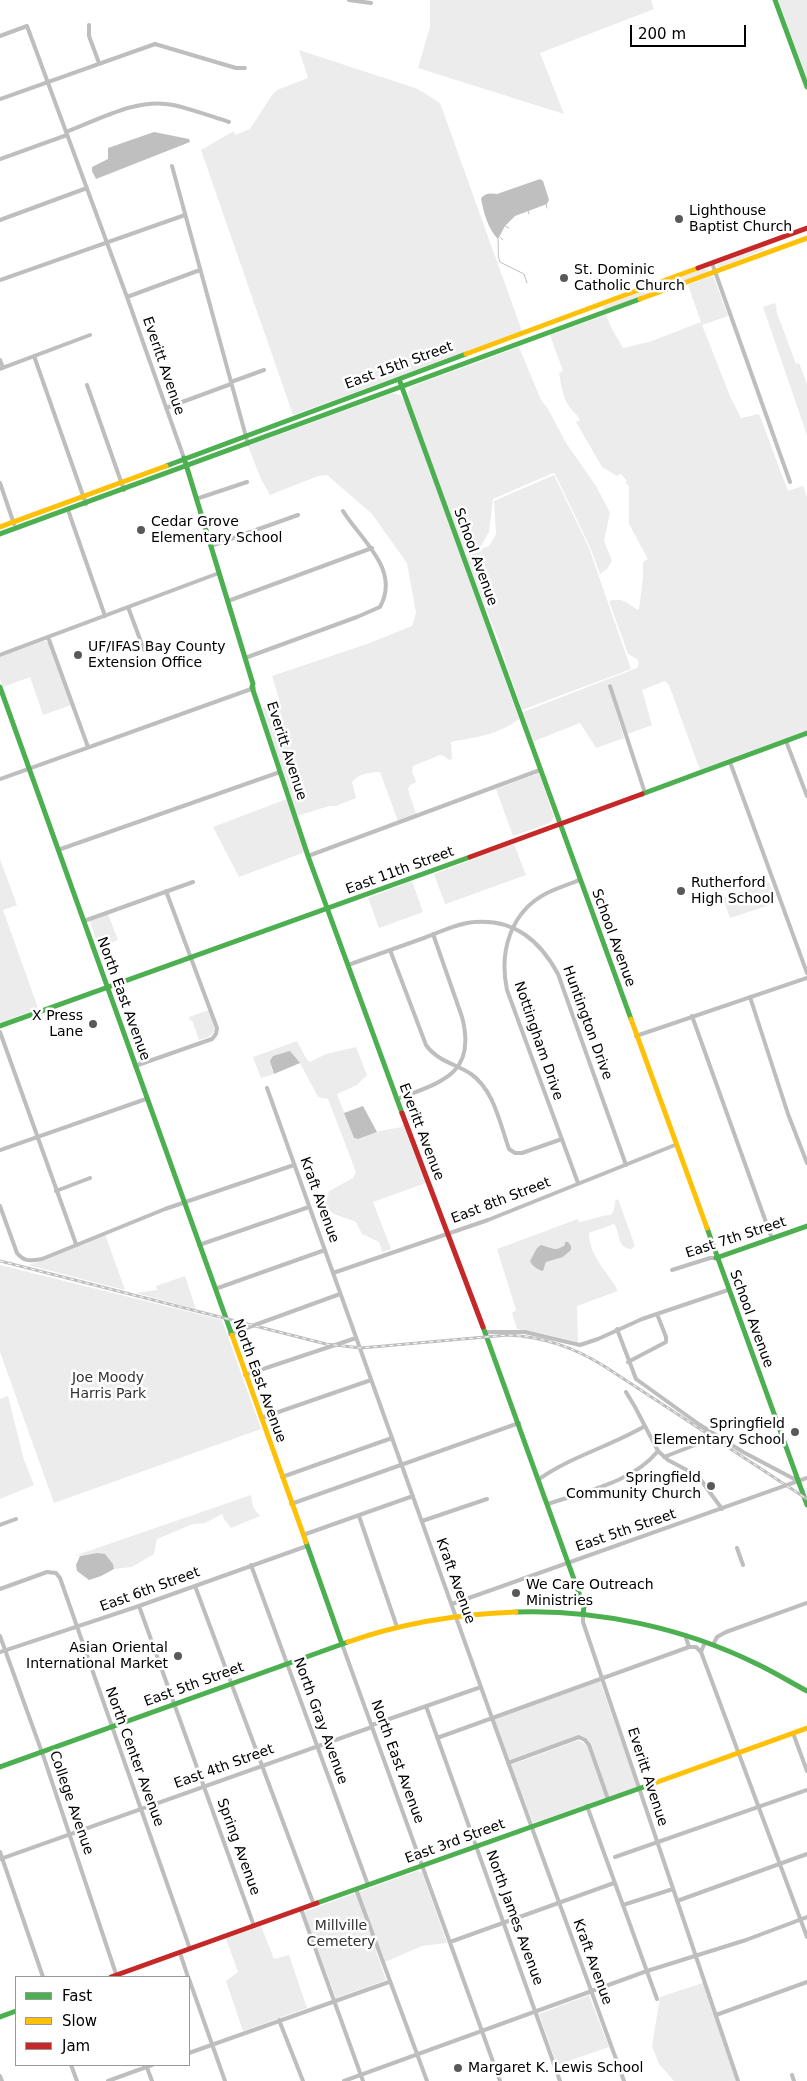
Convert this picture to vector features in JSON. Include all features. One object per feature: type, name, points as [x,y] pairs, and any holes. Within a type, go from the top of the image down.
[{"type":"main road","points":[[775,0],[807,87]]},
{"type":"main road","name":"East 15th Street","points":[[0,527],[807,228]]},
{"type":"main road","name":"East 15th Street","points":[[0,534],[807,238]]},
{"type":"main road","name":"School Avenue","points":[[399,378],[675,1145],[807,1504]]},
{"type":"main road","name":"Everitt Avenue","points":[[184,458],[280,772],[308,856],[570,1563],[584,1607],[583,1614]]},
{"type":"main road","points":[[68,510],[68,505],[73,499]]},
{"type":"main road","points":[[59,504],[65,505],[68,510]]},
{"type":"main road","name":"North East Avenue","points":[[0,687],[342,1644]]},
{"type":"main road","name":"East 11th Street","points":[[0,1026],[328,909],[807,733]]},
{"type":"main road","name":"East 7th Street","points":[[716,1258],[807,1226]]},
{"type":"main road","name":"East 5th Street","points":[[0,1767],[342,1644],[397,1627],[456,1615],[518,1611],[583,1614],[632,1621],[685,1635],[713,1645],[756,1663],[807,1691]]},
{"type":"main road","name":"East 3rd Street","points":[[118,1976],[807,1728]]},
{"type":"main road","points":[[0,2017],[15,2011]]},
{"type":"street","points":[[349,0],[371,2]]},
{"type":"street","points":[[89,25],[89,36],[100,63]]},
{"type":"street","name":"Everitt Avenue","points":[[0,36],[27,26],[108,242],[184,458]]},
{"type":"street","points":[[0,99],[155,44],[236,68],[245,68]]},
{"type":"street","points":[[0,159],[133,107],[159,103],[173,104],[229,122]]},
{"type":"street","points":[[172,166],[248,444]]},
{"type":"street","points":[[0,220],[87,188]]},
{"type":"street","points":[[0,280],[185,215]]},
{"type":"street","points":[[784,237],[787,246]]},
{"type":"street","points":[[767,243],[770,251]]},
{"type":"street","points":[[712,263],[790,482]]},
{"type":"street","points":[[127,296],[200,270]]},
{"type":"street","points":[[0,360],[1,368],[90,335]]},
{"type":"street","points":[[34,356],[86,504]]},
{"type":"street","points":[[166,408],[264,370]]},
{"type":"street","points":[[87,384],[124,490]]},
{"type":"street","points":[[196,499],[247,482]]},
{"type":"street","points":[[0,483],[16,528]]},
{"type":"street","points":[[68,510],[106,616]]},
{"type":"street","points":[[245,658],[357,618],[380,607],[384,600],[385,579],[382,568],[372,548],[342,512]]},
{"type":"street","points":[[211,546],[298,515]]},
{"type":"street","points":[[228,601],[372,548]]},
{"type":"street","points":[[0,655],[220,573]]},
{"type":"street","points":[[128,607],[144,650]]},
{"type":"street","points":[[48,637],[88,747]]},
{"type":"street","points":[[0,779],[254,686]]},
{"type":"street","points":[[610,686],[645,793]]},
{"type":"street","points":[[786,741],[807,796]]},
{"type":"street","points":[[730,762],[807,973]]},
{"type":"street","points":[[308,856],[540,770]]},
{"type":"street","points":[[58,850],[280,772]]},
{"type":"street","name":"Nottingham Drive","points":[[578,1183],[507,990],[503,966],[504,952],[512,928],[524,910],[539,898],[580,880]]},
{"type":"street","points":[[84,921],[193,882]]},
{"type":"street","points":[[135,1066],[212,1039],[216,1034],[217,1028],[166,891]]},
{"type":"street","name":"Huntington Drive","points":[[348,966],[433,934],[475,922],[498,923],[521,932],[539,944],[558,974],[626,1164]]},
{"type":"street","points":[[397,1100],[442,1082],[453,1074],[458,1068],[465,1050],[465,1030],[433,934]]},
{"type":"street","points":[[390,950],[426,1045],[434,1055],[470,1073],[486,1087],[509,1149],[515,1153],[522,1153],[562,1139]]},
{"type":"street","points":[[636,1036],[807,978]]},
{"type":"street","points":[[750,997],[788,1114],[807,1164]]},
{"type":"street","points":[[692,1016],[772,1239]]},
{"type":"street","points":[[0,1032],[76,1244]]},
{"type":"street","name":"Kraft Avenue","points":[[267,1088],[590,1992],[624,2081]]},
{"type":"street","points":[[0,1150],[146,1098]]},
{"type":"street","name":"East 8th Street","points":[[333,1273],[447,1234],[675,1145]]},
{"type":"street","points":[[0,1206],[17,1253],[22,1258],[32,1261],[42,1259],[184,1203],[294,1165]]},
{"type":"street","points":[[56,1191],[90,1178]]},
{"type":"street","points":[[199,1245],[309,1207]]},
{"type":"street","points":[[214,1289],[325,1250]]},
{"type":"street","name":"East 7th Street","points":[[672,1270],[710,1258],[716,1258]]},
{"type":"street","points":[[485,1332],[525,1332],[580,1345],[657,1314],[728,1290]]},
{"type":"street","points":[[230,1334],[340,1294]]},
{"type":"street","points":[[628,1362],[666,1342],[666,1336],[657,1314]]},
{"type":"street","points":[[617,1329],[636,1379],[661,1399],[743,1452],[798,1481]]},
{"type":"street","points":[[245,1376],[356,1338]]},
{"type":"street","points":[[261,1418],[372,1380]]},
{"type":"street","points":[[626,1392],[658,1451],[664,1457],[698,1476],[722,1509]]},
{"type":"street","points":[[292,1504],[519,1423]]},
{"type":"street","points":[[539,1479],[561,1464],[620,1440],[645,1426]]},
{"type":"street","points":[[282,1477],[392,1438]]},
{"type":"street","points":[[664,1457],[706,1441]]},
{"type":"street","points":[[548,1504],[625,1477],[643,1466],[658,1451]]},
{"type":"street","name":"East 5th Street","points":[[452,1604],[807,1478]]},
{"type":"street","points":[[303,1535],[413,1496]]},
{"type":"street","points":[[422,1521],[487,1499]]},
{"type":"street","points":[[359,1516],[397,1627]]},
{"type":"street","points":[[0,1525],[16,1519]]},
{"type":"street","name":"East 6th Street","points":[[0,1652],[76,1628],[307,1546]]},
{"type":"street","points":[[737,1548],[743,1565]]},
{"type":"street","name":"North Gray Avenue","points":[[250,1565],[368,1886]]},
{"type":"street","name":"North Center Avenue","points":[[0,1589],[47,1572],[56,1573],[60,1578],[190,1949]]},
{"type":"street","points":[[194,1586],[314,1905]]},
{"type":"street","points":[[713,1645],[718,1636],[726,1632],[807,1603]]},
{"type":"street","name":"Spring Avenue","points":[[139,1606],[254,1926]]},
{"type":"street","name":"Everitt Avenue","points":[[583,1614],[583,1622],[738,2081]]},
{"type":"street","points":[[685,1635],[689,1647]]},
{"type":"street","name":"College Avenue","points":[[0,1636],[70,1834],[115,1976]]},
{"type":"street","points":[[701,1652],[705,1642]]},
{"type":"street","name":"North East Avenue","points":[[342,1644],[500,2081]]},
{"type":"street","points":[[437,1738],[689,1647],[698,1648],[739,1752],[807,1937]]},
{"type":"street","name":"East 4th Street","points":[[1,1859],[481,1687]]},
{"type":"street","name":"North James Avenue","points":[[426,1706],[560,2081]]},
{"type":"street","points":[[793,1733],[807,1771]]},
{"type":"street","points":[[508,1763],[579,1737],[589,1745],[608,1799]]},
{"type":"street","points":[[615,1857],[807,1790]]},
{"type":"street","points":[[587,1806],[657,1999]]},
{"type":"street","points":[[0,1852],[43,1976]]},
{"type":"street","points":[[677,1901],[807,1854]]},
{"type":"street","points":[[450,1942],[614,1883]]},
{"type":"street","points":[[356,1889],[427,2081]]},
{"type":"street","points":[[624,1905],[673,1889]]},
{"type":"street","points":[[301,1909],[363,2081]]},
{"type":"street","points":[[344,2081],[647,1971],[746,1940],[807,1917]]},
{"type":"street","points":[[180,1953],[187,1976]]},
{"type":"street","points":[[190,2053],[389,1982]]},
{"type":"street","points":[[716,2015],[807,1982]]},
{"type":"street","points":[[190,1984],[225,2081]]},
{"type":"street","points":[[279,2020],[303,2081]]},
{"type":"street","points":[[71,2066],[77,2081]]},
{"type":"street","points":[[108,2081],[147,2066],[152,2081]]},
{"type":"street","points":[[792,2075],[794,2081]]},
{"type":"street","points":[[0,2076],[2,2081]]},
{"type":"green space","points":[[430,0],[651,0],[654,9],[540,53],[564,114],[418,68],[430,27]]},
{"type":"green space","points":[[778,0],[807,0],[807,79]]},
{"type":"green space","points":[[299,50],[418,89],[440,103],[522,331],[293,415],[201,150],[234,131],[235,135],[250,129],[277,90],[308,78]]},
{"type":"green space","points":[[761,248],[766,249],[721,267],[716,267],[720,263]]},
{"type":"green space","points":[[703,269],[709,269],[708,272],[602,309],[604,306]]},
{"type":"green space","points":[[713,275],[728,316],[702,325],[730,396],[741,418],[759,414],[788,491],[803,486],[807,497],[807,730],[700,770],[669,685],[665,681],[642,690],[652,725],[627,734],[611,683],[608,684],[624,738],[596,748],[580,723],[532,742],[521,710],[523,712],[637,668],[639,663],[637,659],[628,654],[609,601],[621,600],[639,609],[643,562],[648,559],[629,524],[629,486],[625,482],[627,481],[621,474],[617,476],[602,467],[576,422],[580,420],[570,408],[564,396],[559,373],[563,371],[550,335],[606,315],[623,348],[649,342],[701,322],[688,285]]},
{"type":"green space","points":[[775,303],[796,364],[799,363],[807,384],[807,435],[763,307]]},
{"type":"green space","points":[[519,347],[541,400],[548,409],[566,443],[596,486],[610,513],[604,541],[612,561],[607,569],[600,574],[590,547],[553,473],[493,499],[489,532],[480,548],[464,553],[409,401],[408,391],[413,386]]},
{"type":"green space","points":[[393,393],[400,395],[406,403],[519,719],[495,732],[451,742],[452,759],[449,760],[440,755],[413,766],[412,771],[416,782],[410,785],[408,789],[416,814],[398,821],[380,772],[361,775],[352,782],[356,798],[336,806],[329,806],[297,816],[262,708],[280,702],[272,676],[367,644],[412,626],[416,613],[407,563],[372,514],[327,475],[318,476],[270,495],[261,479],[248,446]]},
{"type":"green space","points":[[554,475],[589,548],[631,669],[522,710],[497,636],[465,555],[489,546],[496,534],[494,501]]},
{"type":"green space","points":[[44,641],[49,642],[71,705],[43,715],[30,677],[3,687],[0,679],[0,657]]},
{"type":"green space","points":[[539,773],[554,817],[550,823],[513,836],[496,789]]},
{"type":"green space","points":[[287,799],[305,852],[239,877],[213,827]]},
{"type":"green space","points":[[514,844],[526,875],[379,928],[368,898],[412,881],[423,912],[445,904],[434,874]]},
{"type":"green space","points":[[0,859],[17,905],[3,910],[37,1009],[0,1023]]},
{"type":"green space","points":[[769,882],[776,903],[730,918],[723,898]]},
{"type":"green space","points":[[108,914],[118,940],[99,948],[90,921]]},
{"type":"green space","points":[[209,1010],[215,1030],[211,1035],[199,1040],[192,1020],[190,1021],[189,1017]]},
{"type":"green space","points":[[297,1041],[310,1062],[326,1054],[356,1047],[367,1075],[357,1085],[337,1094],[354,1138],[358,1139],[380,1131],[402,1127],[404,1124],[426,1183],[373,1202],[391,1249],[382,1252],[379,1242],[362,1234],[356,1222],[334,1214],[325,1207],[329,1191],[353,1178],[356,1172],[328,1099],[318,1097],[300,1063],[271,1067],[274,1074],[261,1078],[253,1057]]},
{"type":"green space","points":[[618,1199],[635,1246],[631,1249],[623,1246],[614,1224],[589,1233],[592,1249],[618,1291],[577,1306],[578,1342],[517,1329],[512,1313],[516,1310],[497,1249],[578,1219],[579,1222],[611,1215],[614,1210],[615,1201]],"holes":[[[565,1243],[567,1254],[546,1262],[545,1267],[539,1270],[530,1261],[547,1247],[556,1249],[565,1245]]]},
{"type":"green space","points":[[105,1234],[125,1290],[28,1265],[42,1261]]},
{"type":"green space","name":"Joe Moody Harris Park","points":[[0,1265],[222,1320],[261,1429],[54,1503],[0,1352]]},
{"type":"green space","points":[[185,1276],[196,1309],[136,1293],[157,1290],[156,1286]]},
{"type":"green space","points":[[8,1396],[24,1460],[34,1485],[0,1499],[0,1399]]},
{"type":"green space","points":[[251,1495],[253,1507],[260,1516],[231,1528],[222,1514],[205,1523],[193,1524],[157,1539],[154,1554],[132,1567],[114,1569],[113,1564],[97,1553],[74,1556]]},
{"type":"green space","points":[[600,1681],[637,1787],[609,1797],[591,1744],[580,1735],[509,1760],[494,1719]]},
{"type":"green space","points":[[579,1740],[587,1746],[606,1798],[533,1823],[511,1765]]},
{"type":"green space","name":"Millville Cemetery","points":[[417,1871],[422,1872],[447,1943],[422,1946],[385,1962],[359,1892]]},
{"type":"green space","name":"Millville Cemetery","points":[[356,1893],[386,1980],[336,1998],[304,1912]]},
{"type":"green space","points":[[261,1926],[274,1959],[289,1955],[307,2008],[243,2031],[226,1981],[238,1972],[226,1939]]},
{"type":"green space","points":[[703,1983],[736,2081],[674,2081],[659,2064],[652,2046],[660,1997]]},
{"type":"green space","points":[[589,1995],[609,2047],[557,2065],[539,2014]]},
{"type":"shaded area","points":[[154,132],[189,139],[190,142],[96,179],[92,167],[108,159],[108,148]]},
{"type":"shaded area","points":[[540,179],[543,181],[549,200],[547,204],[515,216],[505,226],[498,239],[487,220],[482,197],[488,194],[497,194]]},
{"type":"shaded area","points":[[290,1051],[300,1063],[274,1074],[270,1061],[273,1056]]},
{"type":"shaded area","points":[[363,1106],[377,1132],[358,1139],[354,1138],[344,1113]]},
{"type":"shaded area","points":[[565,1242],[568,1242],[571,1246],[571,1250],[563,1257],[546,1262],[543,1271],[535,1268],[531,1263],[530,1261],[537,1248],[541,1245],[556,1249],[565,1245]]},
{"type":"shaded area","points":[[97,1553],[105,1554],[113,1564],[114,1569],[89,1580],[77,1571],[76,1565],[80,1556]]},
{"type":"waterway","points":[[546,204],[547,208]]},
{"type":"waterway","points":[[505,226],[509,228]]},
{"type":"waterway","points":[[500,237],[503,240]]},
{"type":"waterway","points":[[498,239],[500,262],[524,274],[527,283]]},
{"type":"railway","points":[[0,1261],[326,1344],[361,1348],[508,1335],[534,1338],[558,1344],[581,1353],[604,1366],[807,1499]]},
{"type":"traffic: fast","points":[[775,0],[807,87]]},
{"type":"traffic: fast","points":[[0,534],[640,299]]},
{"type":"traffic: fast","points":[[166,466],[466,354]]},
{"type":"traffic: fast","points":[[399,379],[631,1019]]},
{"type":"traffic: fast","points":[[184,458],[253,684],[252,687],[308,856],[402,1113]]},
{"type":"traffic: fast","points":[[0,687],[232,1335]]},
{"type":"traffic: fast","points":[[642,794],[807,733]]},
{"type":"traffic: fast","points":[[0,1026],[470,857]]},
{"type":"traffic: fast","points":[[716,1258],[807,1226]]},
{"type":"traffic: fast","points":[[707,1228],[807,1505]]},
{"type":"traffic: fast","points":[[483,1327],[584,1607],[583,1614]]},
{"type":"traffic: fast","points":[[306,1542],[342,1644]]},
{"type":"traffic: fast","points":[[516,1612],[578,1614],[640,1623],[670,1631],[729,1651],[807,1691]]},
{"type":"traffic: fast","points":[[0,1767],[348,1642]]},
{"type":"traffic: fast","points":[[317,1903],[652,1784]]},
{"type":"traffic: fast","points":[[0,2017],[15,2011]]},
{"type":"traffic: slow","points":[[640,299],[807,238]]},
{"type":"traffic: slow","points":[[466,354],[698,268]]},
{"type":"traffic: slow","points":[[0,527],[166,466]]},
{"type":"traffic: slow","points":[[631,1019],[707,1228]]},
{"type":"traffic: slow","points":[[232,1335],[306,1542]]},
{"type":"traffic: slow","points":[[348,1642],[368,1635],[452,1617],[516,1612]]},
{"type":"traffic: slow","points":[[652,1784],[807,1728]]},
{"type":"traffic: jam","points":[[698,268],[807,228]]},
{"type":"traffic: jam","points":[[470,857],[642,794]]},
{"type":"traffic: jam","points":[[402,1113],[483,1327]]},
{"type":"traffic: jam","points":[[114,1976],[317,1903]]},
{"type":"place","name":"Lighthouse Baptist Church","points":[[679,219]]},
{"type":"place","name":"St. Dominic Catholic Church","points":[[564,278]]},
{"type":"place","name":"Cedar Grove Elementary School","points":[[141,530]]},
{"type":"place","name":"UF/IFAS Bay County Extension Office","points":[[78,655]]},
{"type":"place","name":"Rutherford High School","points":[[681,891]]},
{"type":"place","name":"X Press Lane","points":[[93,1024]]},
{"type":"place","name":"Springfield Elementary School","points":[[795,1432]]},
{"type":"place","name":"Springfield Community Church","points":[[711,1486]]},
{"type":"place","name":"We Care Outreach Ministries","points":[[516,1593]]},
{"type":"place","name":"Asian Oriental International Market","points":[[178,1656]]},
{"type":"place","name":"Margaret K. Lewis School","points":[[458,2068]]}]
